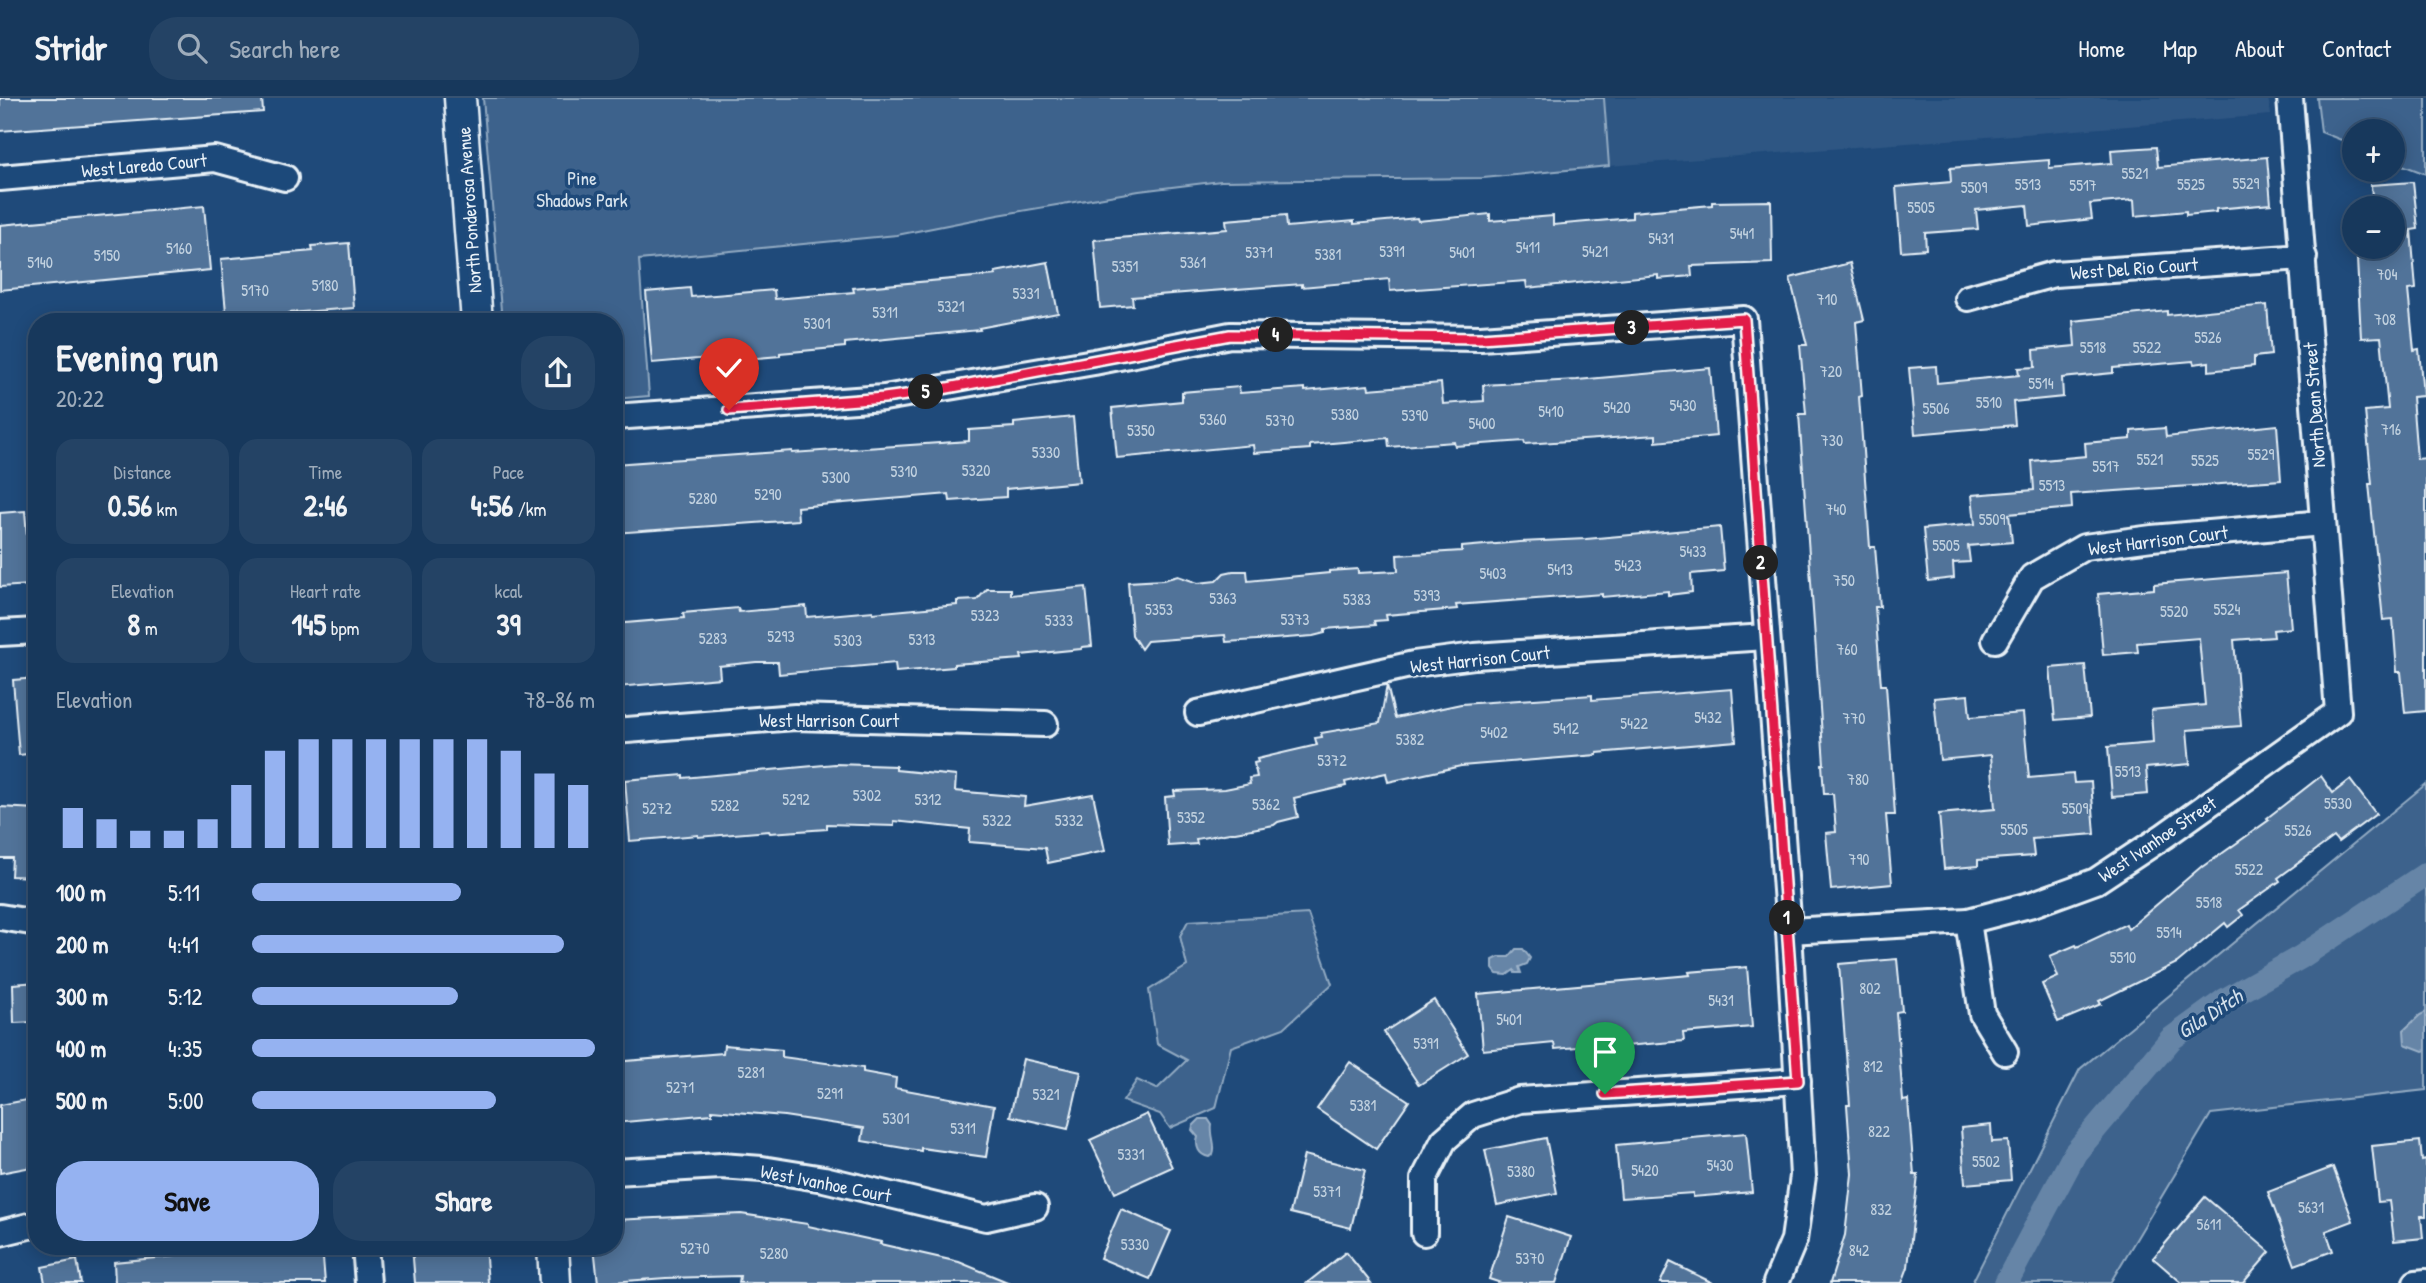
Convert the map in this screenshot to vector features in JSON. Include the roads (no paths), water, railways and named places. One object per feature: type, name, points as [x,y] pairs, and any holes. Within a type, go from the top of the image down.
[{"type":"street","name":"North Ponderosa Avenue","points":[[460,98],[476,313]]},
{"type":"street","name":"North Dean Street","points":[[2290,98],[2338,712]]},
{"type":"street","name":"West Laredo Court","points":[[0,178],[215,159],[285,178]]},
{"type":"street","name":"West Del Rio Court","points":[[1968,298],[2054,274],[2304,257]]},
{"type":"street","points":[[623,416],[884,398],[1094,362],[1230,335],[1481,338],[1744,319],[1789,931],[1803,1175],[1794,1240],[1776,1283]]},
{"type":"street","name":"West Harrison Court","points":[[1995,640],[2032,577],[2084,547],[2151,538],[2323,523]]},
{"type":"street","points":[[0,634],[28,632]]},
{"type":"street","name":"West Harrison Court","points":[[1198,713],[1414,664],[1475,656],[1766,637]]},
{"type":"street","name":"West Ivanhoe Street","points":[[1789,931],[1968,921],[2033,904],[2096,881],[2338,712]]},
{"type":"street","name":"West Harrison Court","points":[[623,730],[795,717],[1045,724]]},
{"type":"street","points":[[0,917],[28,922]]},
{"type":"street","points":[[1968,921],[1982,1014],[2005,1052]]},
{"type":"street","points":[[1424,1233],[1424,1179],[1444,1140],[1473,1115],[1520,1100],[1798,1081]]},
{"type":"street","name":"West Ivanhoe Court","points":[[623,1171],[688,1166],[762,1169],[824,1179],[986,1218],[1035,1208]]},
{"type":"street","points":[[0,1233],[28,1226]]},
{"type":"street","points":[[366,1255],[368,1283]]},
{"type":"street","points":[[553,1255],[555,1283]]},
{"type":"street","points":[[2416,1283],[2426,1282]]},
{"type":"waterway","name":"Gila Ditch","points":[[2006,1283],[2075,1153],[2171,1039],[2225,1000],[2301,957],[2426,874]]},
{"type":"park label","name":"Pine Shadows Park","points":[[582,189]]}]
